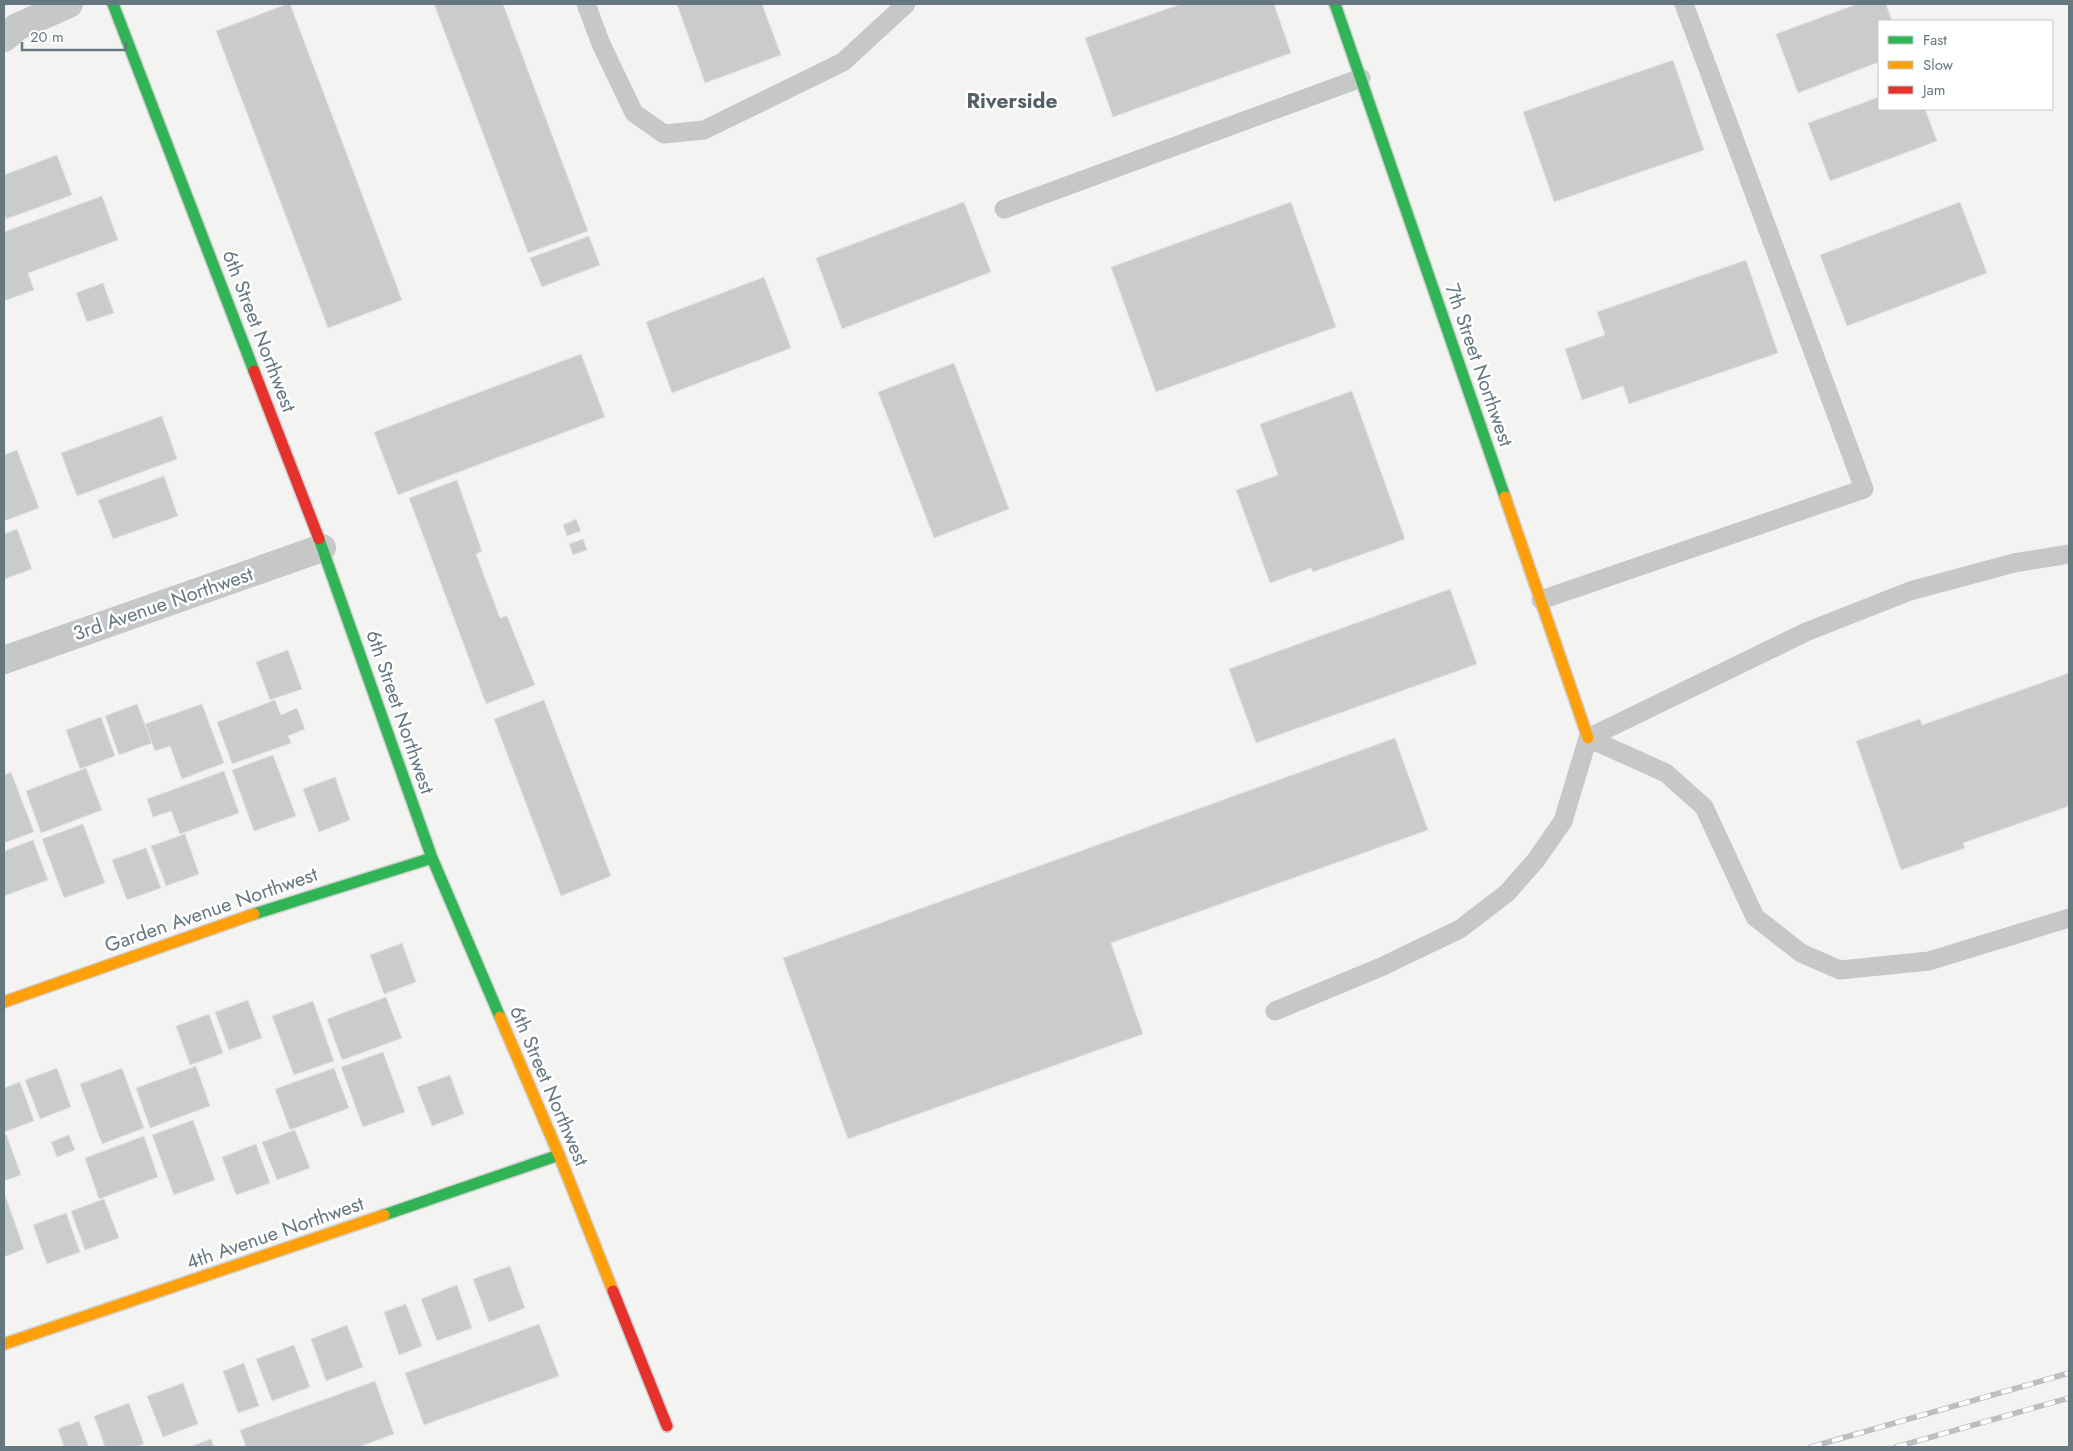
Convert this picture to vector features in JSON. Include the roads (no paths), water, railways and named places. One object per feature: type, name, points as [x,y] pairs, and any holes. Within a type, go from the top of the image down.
[{"type":"street","points":[[4,38],[17,27],[69,4]]},
{"type":"street","name":"6th Street Northwest","points":[[113,4],[322,548],[432,858],[559,1155],[667,1426]]},
{"type":"street","name":"7th Street Northwest","points":[[1335,4],[1588,738]]},
{"type":"street","name":"3rd Avenue Northwest","points":[[4,660],[322,548]]},
{"type":"street","name":"Garden Avenue Northwest","points":[[4,1002],[221,924],[432,858]]},
{"type":"street","name":"4th Avenue Northwest","points":[[4,1344],[65,1325],[559,1155]]},
{"type":"lane","points":[[586,4],[601,44],[634,113],[664,134],[704,130],[842,62],[906,4]]},
{"type":"lane","points":[[1540,600],[1864,489],[1684,4]]},
{"type":"lane","points":[[1004,209],[1361,78]]},
{"type":"lane","points":[[1275,1010],[1382,967],[1460,929],[1507,893],[1536,860],[1563,822],[1588,738],[1806,632],[1910,591],[2014,563],[2069,554]]},
{"type":"lane","points":[[1588,738],[1666,772],[1704,807],[1755,917],[1801,953],[1840,970],[1929,961],[2069,918]]},
{"type":"railway","points":[[1811,1447],[2069,1373]]},
{"type":"railway","points":[[1896,1447],[2069,1398]]},
{"type":"district","name":"Riverside","points":[[1012,101]]}]
